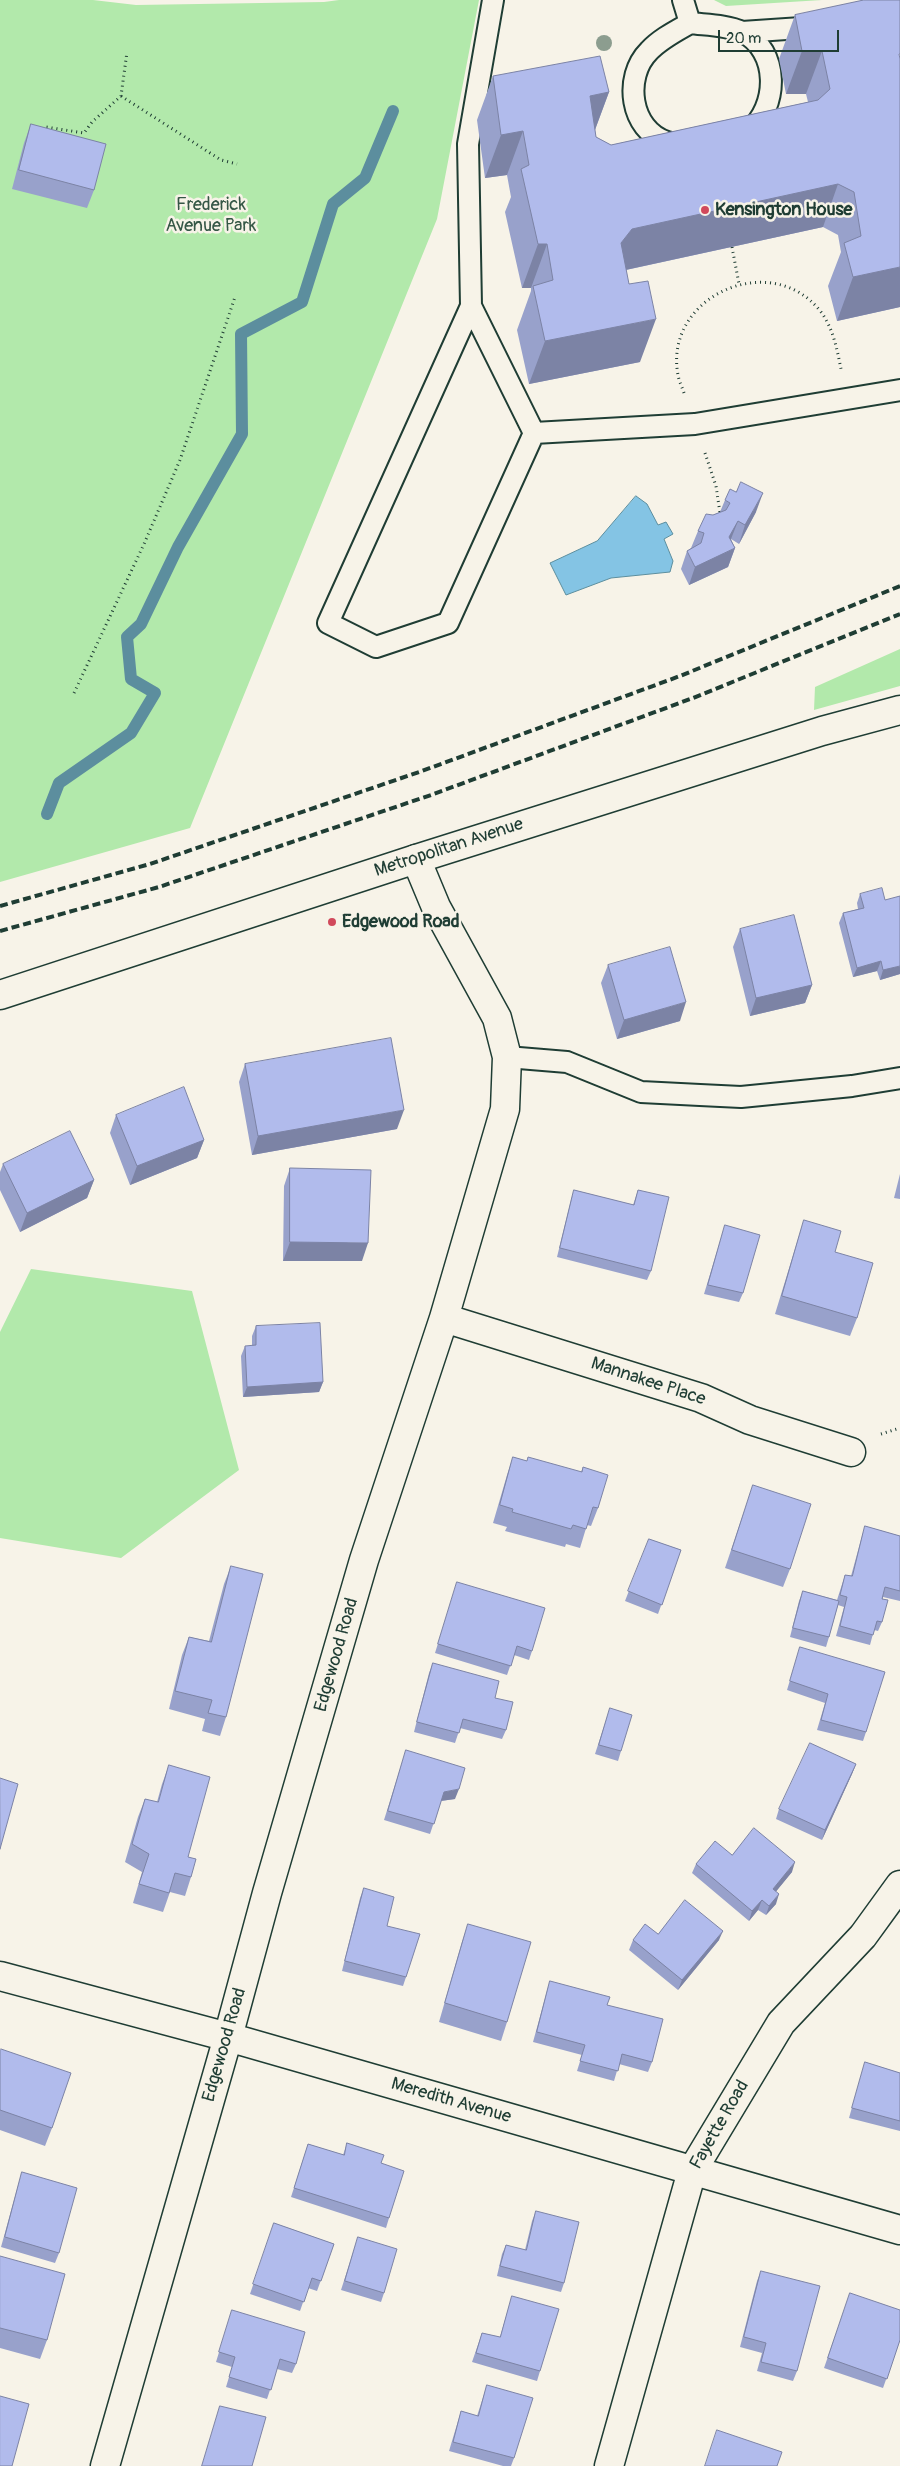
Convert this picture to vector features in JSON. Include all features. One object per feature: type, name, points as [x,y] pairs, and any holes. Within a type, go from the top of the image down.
[{"type":"street","name":"Metropolitan Avenue","points":[[0,995],[416,858],[822,731],[900,710]]},
{"type":"street","name":"Edgewood Road","points":[[104,2466],[228,2037],[267,1893],[362,1570],[444,1318],[505,1109],[507,1057],[497,1018],[436,907],[416,858]]},
{"type":"street","name":"Mannakee Place","points":[[444,1318],[701,1398],[750,1420],[851,1452]]},
{"type":"street","name":"Fayette Road","points":[[608,2466],[692,2171],[781,2023],[863,1936],[900,1886]]},
{"type":"street","name":"Meredith Avenue","points":[[0,1976],[228,2037],[900,2230]]},
{"type":"lane","points":[[492,0],[468,144],[471,306],[534,433]]},
{"type":"lane","points":[[683,0],[690,23]]},
{"type":"lane","points":[[742,32],[762,46],[772,83],[769,101],[760,118],[747,132],[716,145],[684,145],[667,142],[648,133],[636,110],[633,88],[639,68],[648,52],[666,37],[690,23],[714,25],[742,32],[831,26]]},
{"type":"lane","points":[[471,306],[328,623],[376,648],[448,623],[534,433]]},
{"type":"lane","points":[[534,433],[695,424],[900,390]]},
{"type":"lane","points":[[507,1057],[567,1062],[641,1092],[740,1097],[852,1086],[900,1078]]},
{"type":"path","points":[[38,130],[46,127],[84,132],[92,122],[121,96],[127,52]]},
{"type":"path","points":[[121,96],[221,160],[236,164]]},
{"type":"path","points":[[732,247],[740,284]]},
{"type":"path","points":[[678,374],[678,351],[693,314],[711,297],[740,284],[766,282],[786,287],[805,296],[821,312],[837,346]]},
{"type":"path","points":[[74,693],[144,544],[180,460],[235,297]]},
{"type":"path","points":[[713,516],[722,513],[716,486]]},
{"type":"green space","name":"Frederick Avenue Park","points":[[0,0],[93,0],[136,5],[324,2],[339,0],[479,0],[437,219],[190,828],[0,882]]},
{"type":"green space","points":[[714,0],[822,0],[726,6]]},
{"type":"green space","points":[[900,649],[900,686],[814,710],[815,687]]},
{"type":"green space","points":[[31,1269],[192,1291],[239,1470],[121,1558],[0,1538],[0,1332]]},
{"type":"water","points":[[636,496],[647,504],[658,525],[666,522],[673,534],[664,539],[673,561],[670,572],[611,578],[566,595],[550,563],[597,541]]},
{"type":"building","name":"Kensington House","points":[[864,0],[900,0],[900,267],[853,277],[844,243],[861,236],[854,192],[838,184],[632,229],[621,243],[629,284],[648,281],[656,319],[545,341],[533,286],[553,280],[547,244],[538,244],[521,169],[529,165],[523,131],[501,135],[493,76],[600,56],[609,92],[590,96],[596,137],[611,145],[818,100],[830,89],[822,51],[802,51],[795,15]]},
{"type":"building","points":[[31,124],[106,144],[94,190],[19,170]]},
{"type":"building","points":[[741,482],[763,493],[745,525],[738,521],[729,537],[735,548],[695,567],[687,551],[701,543],[704,533],[698,531],[706,514],[713,515],[726,510],[730,503],[725,500],[730,489],[736,492]]},
{"type":"building","points":[[882,888],[885,900],[900,896],[900,966],[883,970],[881,961],[857,968],[843,913],[864,908],[860,894]]},
{"type":"building","points":[[794,915],[812,985],[756,998],[740,929]]},
{"type":"building","points":[[670,947],[686,1002],[624,1020],[608,965]]},
{"type":"building","points":[[391,1038],[404,1110],[258,1136],[245,1064]]},
{"type":"building","points":[[184,1087],[204,1140],[137,1166],[116,1115]]},
{"type":"building","points":[[70,1131],[94,1180],[27,1213],[3,1164]]},
{"type":"building","points":[[290,1168],[371,1170],[368,1243],[290,1242]]},
{"type":"building","points":[[574,1190],[634,1205],[638,1190],[669,1197],[651,1271],[560,1248]]},
{"type":"building","points":[[804,1220],[841,1231],[835,1252],[873,1263],[857,1318],[782,1296]]},
{"type":"building","points":[[725,1225],[760,1235],[743,1293],[708,1285]]},
{"type":"building","points":[[320,1323],[323,1382],[247,1387],[245,1346],[256,1345],[256,1326]]},
{"type":"building","points":[[513,1457],[527,1461],[528,1457],[582,1472],[583,1467],[608,1475],[598,1508],[593,1507],[586,1529],[573,1525],[571,1529],[512,1512],[513,1509],[500,1505]]},
{"type":"building","points":[[753,1485],[811,1504],[790,1569],[732,1550]]},
{"type":"building","points":[[865,1526],[900,1536],[900,1591],[885,1587],[882,1599],[888,1600],[882,1622],[877,1621],[873,1635],[840,1626],[847,1597],[840,1595],[845,1575],[852,1576]]},
{"type":"building","points":[[649,1539],[681,1550],[662,1605],[628,1591]]},
{"type":"building","points":[[231,1566],[263,1574],[226,1717],[208,1713],[212,1700],[175,1691],[189,1637],[211,1642]]},
{"type":"building","points":[[457,1582],[545,1608],[532,1651],[517,1646],[511,1666],[438,1644]]},
{"type":"building","points":[[803,1591],[839,1601],[829,1637],[793,1628]]},
{"type":"building","points":[[800,1647],[885,1672],[866,1732],[821,1720],[828,1694],[790,1681]]},
{"type":"building","points":[[433,1663],[499,1681],[495,1698],[513,1702],[506,1730],[463,1719],[459,1733],[417,1722]]},
{"type":"building","points":[[610,1708],[632,1715],[621,1751],[599,1745]]},
{"type":"building","points":[[810,1743],[856,1764],[825,1830],[779,1809]]},
{"type":"building","points":[[406,1750],[465,1768],[459,1789],[444,1792],[434,1824],[388,1811]]},
{"type":"building","points":[[169,1765],[210,1777],[188,1857],[196,1859],[191,1877],[175,1873],[169,1893],[139,1884],[149,1854],[132,1844],[145,1799],[158,1802]]},
{"type":"building","points":[[0,1778],[18,1784],[0,1849]]},
{"type":"building","points":[[754,1828],[795,1862],[773,1889],[779,1894],[769,1906],[762,1900],[752,1911],[696,1864],[715,1841],[732,1855]]},
{"type":"building","points":[[364,1888],[394,1897],[387,1926],[420,1934],[406,1977],[345,1961]]},
{"type":"building","points":[[685,1900],[723,1931],[682,1980],[633,1940],[645,1924],[658,1934]]},
{"type":"building","points":[[468,1924],[531,1942],[507,2022],[445,2003]]},
{"type":"building","points":[[550,1981],[610,1997],[607,2005],[663,2019],[652,2062],[622,2054],[618,2071],[580,2061],[585,2045],[537,2032]]},
{"type":"building","points":[[1,2049],[71,2073],[52,2128],[0,2110]]},
{"type":"building","points":[[865,2062],[900,2073],[900,2121],[852,2108]]},
{"type":"building","points":[[347,2143],[384,2155],[381,2163],[404,2171],[389,2218],[294,2188],[308,2144],[344,2155]]},
{"type":"building","points":[[22,2172],[77,2188],[59,2253],[5,2237]]},
{"type":"building","points":[[536,2211],[579,2222],[564,2283],[500,2266],[506,2245],[526,2250]]},
{"type":"building","points":[[274,2223],[334,2244],[321,2281],[312,2278],[304,2302],[253,2284]]},
{"type":"building","points":[[358,2237],[397,2249],[384,2293],[345,2281]]},
{"type":"building","points":[[0,2256],[65,2274],[47,2340],[0,2328]]},
{"type":"building","points":[[761,2271],[820,2286],[797,2371],[761,2362],[766,2343],[744,2337]]},
{"type":"building","points":[[850,2293],[900,2310],[900,2340],[887,2379],[828,2358]]},
{"type":"building","points":[[512,2296],[559,2309],[540,2371],[476,2353],[482,2333],[500,2337]]},
{"type":"building","points":[[232,2310],[305,2332],[296,2364],[280,2359],[271,2390],[229,2377],[235,2357],[219,2352]]},
{"type":"building","points":[[487,2385],[533,2398],[514,2458],[453,2442],[461,2411],[478,2416]]},
{"type":"building","points":[[0,2396],[29,2404],[12,2466],[0,2466]]},
{"type":"building","points":[[220,2406],[266,2417],[252,2466],[202,2466]]},
{"type":"building","points":[[717,2430],[782,2452],[777,2466],[705,2466]]},
{"type":"waterway","points":[[47,814],[59,783],[131,733],[155,693],[131,679],[127,637],[141,624],[178,547],[242,434],[241,334],[302,302],[333,204],[365,178],[393,111]]},
{"type":"railway","points":[[0,906],[150,864],[422,771],[680,676],[900,586]]},
{"type":"railway","points":[[0,931],[159,887],[431,795],[693,698],[900,614]]},
{"type":"place","name":"Kensington House","points":[[705,210]]},
{"type":"place","name":"Edgewood Road","points":[[332,922]]}]
